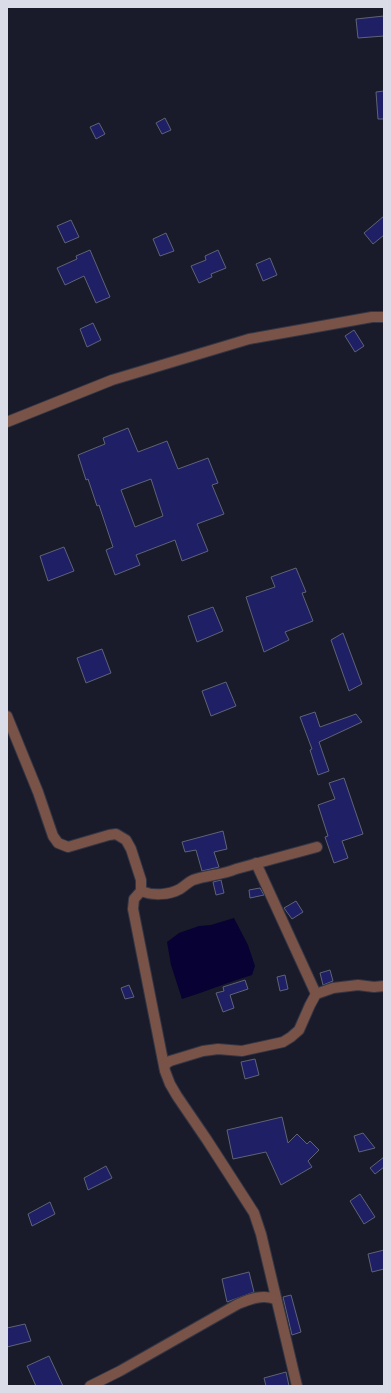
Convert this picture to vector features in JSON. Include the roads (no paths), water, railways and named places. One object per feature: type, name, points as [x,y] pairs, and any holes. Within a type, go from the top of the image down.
[{"type":"street","points":[[7,422],[112,380],[249,339],[384,317]]},
{"type":"street","points":[[7,716],[38,792],[53,836],[58,843],[68,847],[103,836],[116,834],[126,840],[131,850],[141,880],[141,891],[134,899],[133,909],[164,1064],[170,1084],[254,1213],[261,1234],[275,1299],[297,1386]]},
{"type":"street","points":[[141,891],[156,894],[170,893],[181,888],[191,880],[225,874],[256,863],[317,847]]},
{"type":"street","points":[[256,863],[316,994]]},
{"type":"street","points":[[164,1064],[203,1051],[218,1049],[242,1051],[283,1042],[299,1030],[316,994],[333,988],[384,986]]},
{"type":"street","points":[[90,1386],[120,1371],[238,1304],[262,1297],[275,1299]]}]
